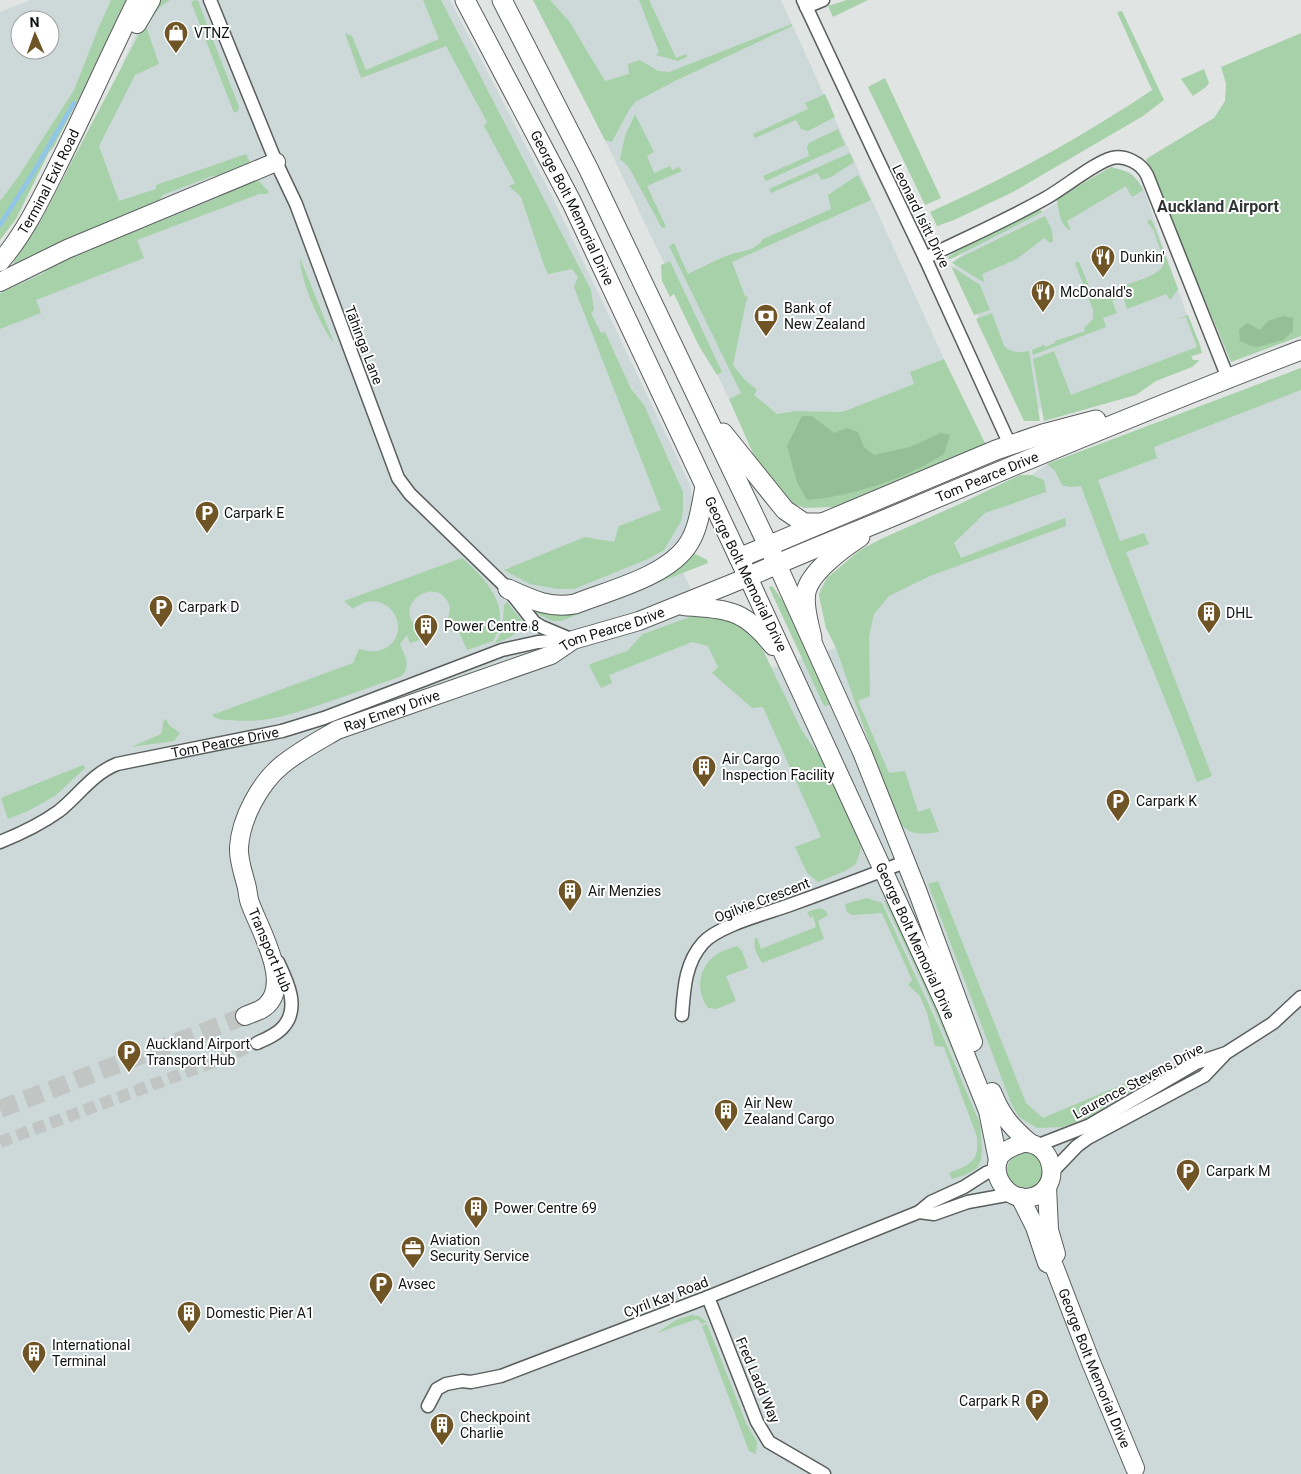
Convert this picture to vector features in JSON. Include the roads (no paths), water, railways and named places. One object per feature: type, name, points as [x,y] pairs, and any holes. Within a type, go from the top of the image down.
[{"type":"main road","name":"George Bolt Memorial Drive","points":[[465,0],[572,203],[748,577]]},
{"type":"main road","name":"George Bolt Memorial Drive","points":[[502,0],[588,168],[777,564]]},
{"type":"main road","name":"Tom Pearce Drive","points":[[748,577],[1164,402],[1301,350]]},
{"type":"main road","name":"Tom Pearce Drive","points":[[739,558],[1010,445],[1043,434],[1164,402]]},
{"type":"main road","points":[[704,408],[785,510],[804,523],[823,522]]},
{"type":"main road","points":[[508,589],[536,602],[566,606],[656,572],[674,561],[689,542],[698,520],[704,487]]},
{"type":"main road","points":[[812,638],[805,593],[808,583],[843,549],[881,521]]},
{"type":"street","name":"Terminal Exit Road","points":[[0,262],[11,248],[44,194],[138,0]]},
{"type":"street","name":"Terminal Exit Road","points":[[91,99],[151,0]]},
{"type":"street","name":"Tāhinga Lane","points":[[210,0],[276,162],[296,204],[398,478],[410,494],[508,589],[534,622],[572,640]]},
{"type":"street","points":[[804,4],[823,0]]},
{"type":"street","name":"Leonard Isitt Drive","points":[[804,4],[925,258],[1010,445]]},
{"type":"street","points":[[925,258],[1046,198],[1107,160],[1122,157],[1128,159],[1140,165],[1147,175],[1228,378]]},
{"type":"street","points":[[0,282],[67,249],[276,162]]},
{"type":"street","name":"George Bolt Memorial Drive","points":[[777,564],[862,752],[996,1104],[1006,1120],[1033,1144]]},
{"type":"street","name":"George Bolt Memorial Drive","points":[[748,577],[967,1056],[988,1111],[998,1164]]},
{"type":"street","name":"Tom Pearce Drive","points":[[0,842],[32,827],[59,810],[99,773],[117,764],[282,732],[324,718],[502,650],[538,642],[572,640],[639,621],[748,577]]},
{"type":"street","points":[[679,605],[728,611],[745,618],[760,628],[791,668]]},
{"type":"street","name":"Ray Emery Drive","points":[[244,824],[252,802],[281,766],[337,730],[551,655],[572,640]]},
{"type":"street","name":"Transport Hub","points":[[244,824],[239,848],[249,901],[272,954],[275,978],[275,992],[270,1000],[261,1010],[246,1016]]},
{"type":"street","name":"Ogilvie Crescent","points":[[682,1015],[684,987],[692,959],[704,942],[712,936],[740,923],[905,862]]},
{"type":"street","name":"Transport Hub","points":[[249,901],[288,984],[291,996],[291,1008],[284,1027],[257,1043]]},
{"type":"street","name":"Laurence Stevens Drive","points":[[1033,1144],[1090,1125],[1196,1064],[1226,1053],[1273,1023],[1301,997]]},
{"type":"street","name":"Laurence Stevens Drive","points":[[1050,1179],[1077,1146],[1088,1138],[1204,1076],[1226,1053]]},
{"type":"street","points":[[1033,1144],[1047,1156],[1050,1179],[1034,1196],[1016,1196],[1004,1188],[1001,1183],[998,1164],[1002,1154],[1015,1146],[1033,1144]]},
{"type":"street","name":"Cyril Kay Road","points":[[428,1406],[437,1389],[446,1384],[462,1381],[472,1382],[501,1376],[708,1297],[919,1212],[931,1202],[964,1187],[998,1164]]},
{"type":"street","name":"George Bolt Memorial Drive","points":[[1050,1179],[1049,1230],[1058,1259],[1054,1266]]},
{"type":"street","name":"George Bolt Memorial Drive","points":[[1016,1196],[1035,1227],[1047,1262],[1054,1266],[1090,1360],[1135,1468]]},
{"type":"street","name":"Cyril Kay Road","points":[[919,1212],[934,1214],[968,1202],[1016,1196]]},
{"type":"street","name":"Fred Ladd Way","points":[[708,1297],[757,1422],[769,1442],[780,1450],[803,1460],[824,1474]]},
{"type":"waterway","points":[[0,225],[74,103]]},
{"type":"tunnel","points":[[0,1109],[245,1016]]},
{"type":"tunnel","points":[[0,1142],[224,1058],[257,1043]]},
{"type":"place","name":"VTNZ","points":[[176,54]]},
{"type":"place","name":"Dunkin'","points":[[1103,278]]},
{"type":"place","name":"McDonald's","points":[[1043,313]]},
{"type":"place","name":"Bank of New Zealand","points":[[766,337]]},
{"type":"place","name":"Carpark E","points":[[207,534]]},
{"type":"place","name":"Carpark D","points":[[161,628]]},
{"type":"place","name":"DHL","points":[[1209,634]]},
{"type":"place","name":"Power Centre 8","points":[[426,647]]},
{"type":"place","name":"Air Cargo Inspection Facility","points":[[704,788]]},
{"type":"place","name":"Carpark K","points":[[1118,822]]},
{"type":"place","name":"Air Menzies","points":[[570,912]]},
{"type":"place","name":"Auckland Airport Transport Hub","points":[[129,1073]]},
{"type":"place","name":"Air New Zealand Cargo","points":[[726,1132]]},
{"type":"place","name":"Carpark M","points":[[1188,1192]]},
{"type":"place","name":"Power Centre 69","points":[[476,1229]]},
{"type":"place","name":"Aviation Security Service","points":[[413,1269]]},
{"type":"place","name":"Avsec","points":[[381,1305]]},
{"type":"place","name":"Domestic Pier A1","points":[[189,1334]]},
{"type":"place","name":"International Terminal","points":[[34,1374]]},
{"type":"place","name":"Carpark R","points":[[1037,1422]]},
{"type":"place","name":"Checkpoint Charlie","points":[[442,1446]]},
{"type":"district","name":"Auckland Airport","points":[[1218,206]]}]
